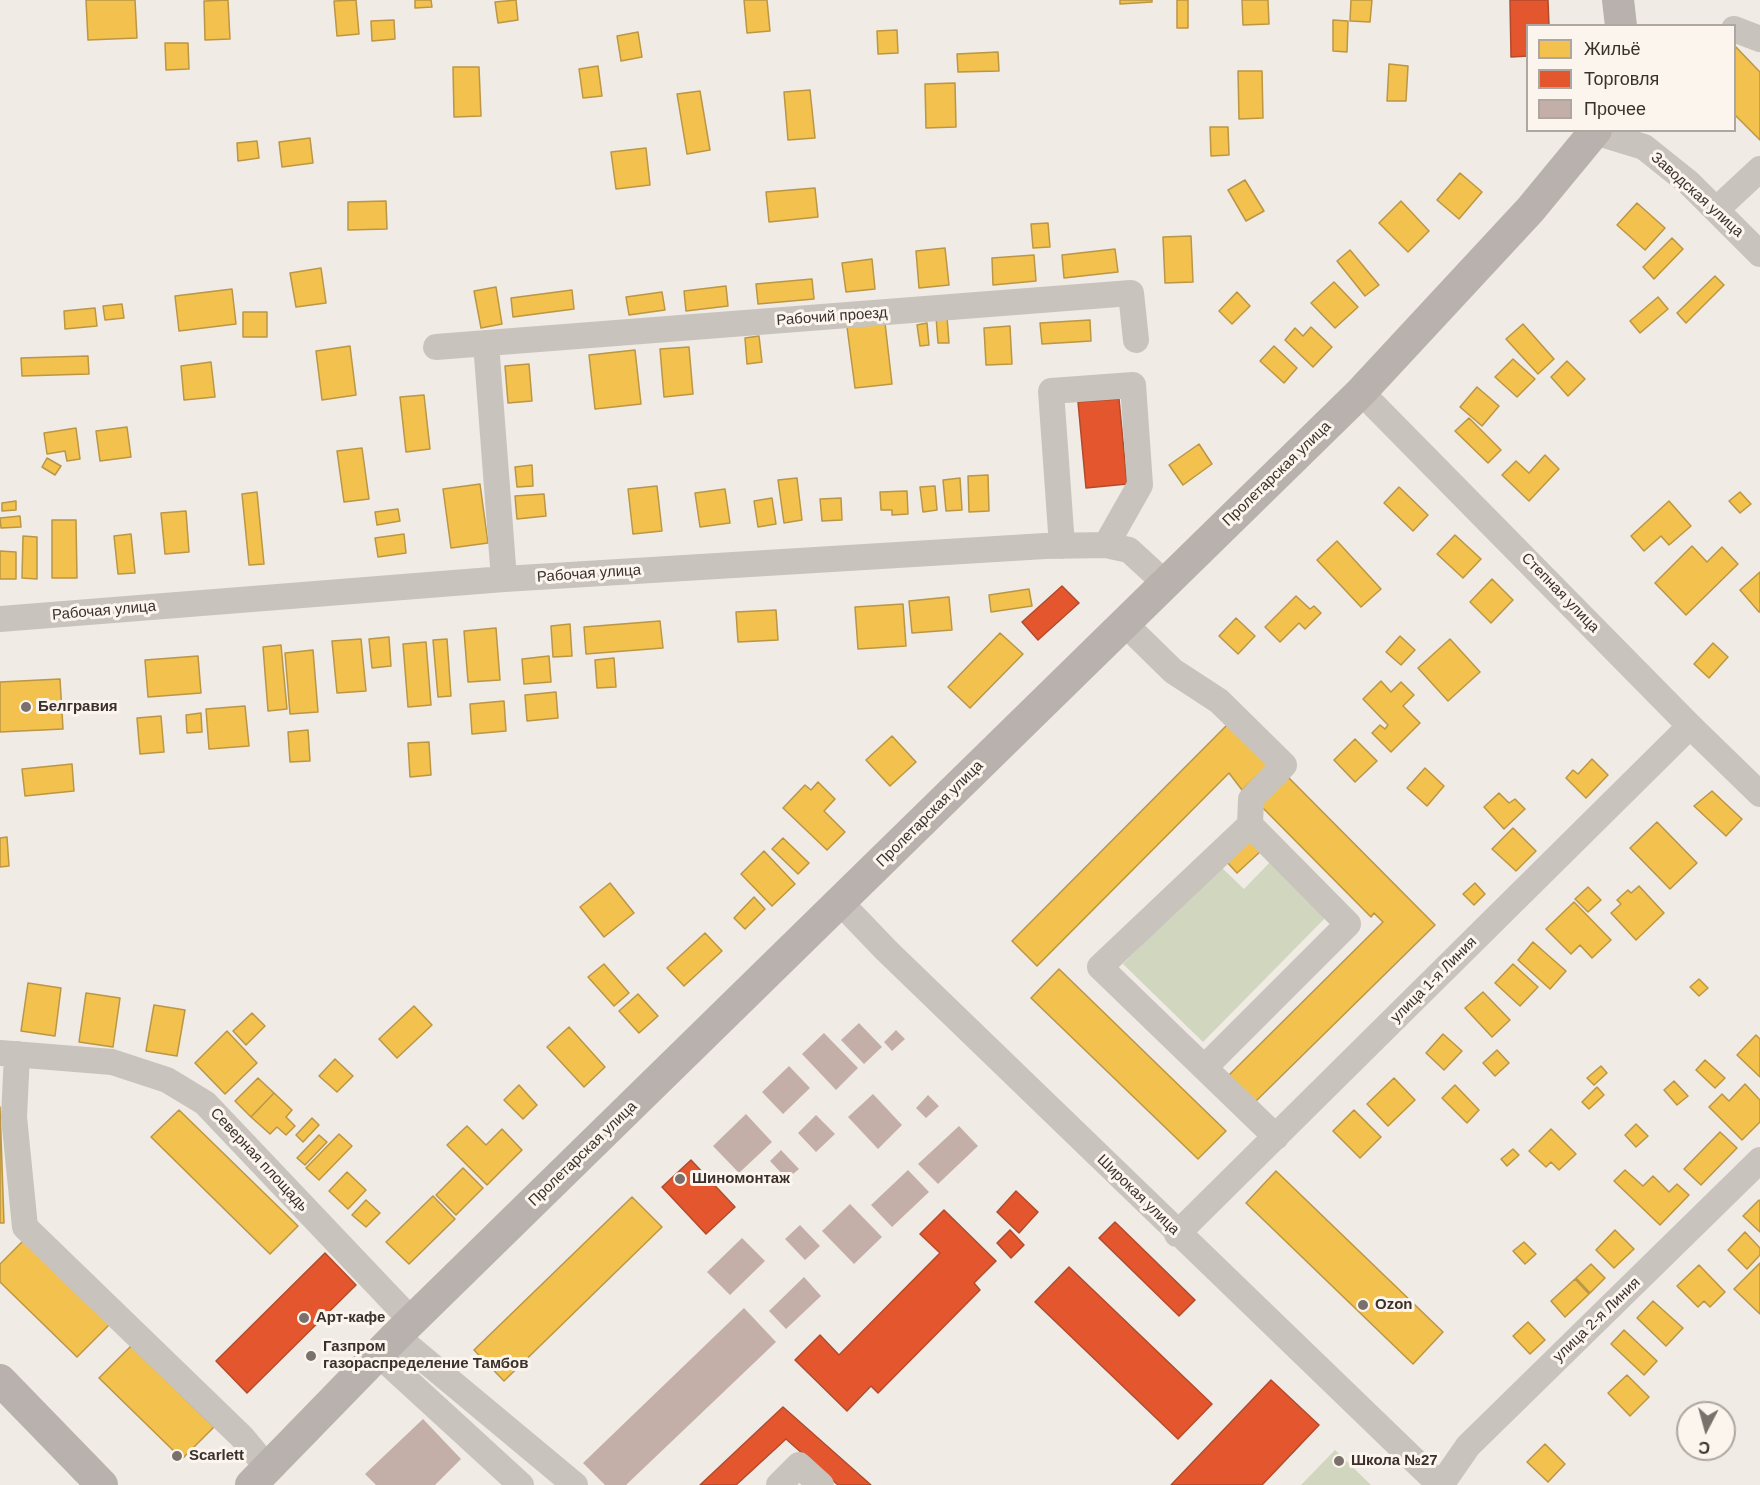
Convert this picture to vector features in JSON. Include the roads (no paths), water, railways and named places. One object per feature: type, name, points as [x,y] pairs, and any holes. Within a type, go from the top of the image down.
[{"type":"main road","points":[[1618,0],[1621,24]]},
{"type":"main road","name":"Пролетарская улица","points":[[259,1476],[395,1337],[1361,392],[1530,210],[1594,132]]},
{"type":"main road","points":[[0,1380],[102,1485]]},
{"type":"street","points":[[1736,30],[1760,39]]},
{"type":"street","name":"Заводская улица","points":[[1598,132],[1644,147],[1689,183],[1760,254]]},
{"type":"street","points":[[1716,210],[1760,169]]},
{"type":"street","name":"Рабочий проезд","points":[[436,347],[1131,293],[1136,340]]},
{"type":"street","points":[[486,343],[504,579]]},
{"type":"street","points":[[1062,546],[1051,391],[1133,385],[1140,485],[1106,546]]},
{"type":"street","name":"Степная улица","points":[[1361,392],[1760,794]]},
{"type":"street","name":"Рабочая улица","points":[[0,619],[504,579],[1062,546],[1106,546],[1129,550],[1165,583]]},
{"type":"street","points":[[1124,623],[1173,671],[1219,701],[1284,765],[1251,798],[1250,825],[1100,967],[1276,1137]]},
{"type":"street","name":"улица 1-я Линия","points":[[1177,1234],[1690,726]]},
{"type":"street","points":[[1205,1067],[1348,924],[1250,825]]},
{"type":"street","name":"Широкая улица","points":[[840,902],[886,950],[1177,1234],[1440,1485]]},
{"type":"street","points":[[8,1053],[25,1227],[242,1437],[259,1476]]},
{"type":"street","name":"Северная площадь","points":[[8,1053],[112,1062],[167,1080],[205,1103],[395,1337]]},
{"type":"street","name":"улица 2-я Линия","points":[[1440,1485],[1468,1446],[1760,1160]]},
{"type":"street","points":[[395,1337],[521,1485]]},
{"type":"street","points":[[395,1337],[575,1485]]},
{"type":"street","points":[[779,1485],[799,1465],[820,1485]]},
{"type":"place","name":"Белгравия","points":[[26,707]]},
{"type":"place","name":"Шиномонтаж","points":[[680,1179]]},
{"type":"place","name":"Ozon","points":[[1363,1305]]},
{"type":"place","name":"Арт-кафе","points":[[304,1318]]},
{"type":"place","name":"Газпром газораспределение Тамбов","points":[[311,1356]]},
{"type":"place","name":"Scarlett","points":[[177,1456]]},
{"type":"place","name":"Школа №27","points":[[1339,1461]]}]
